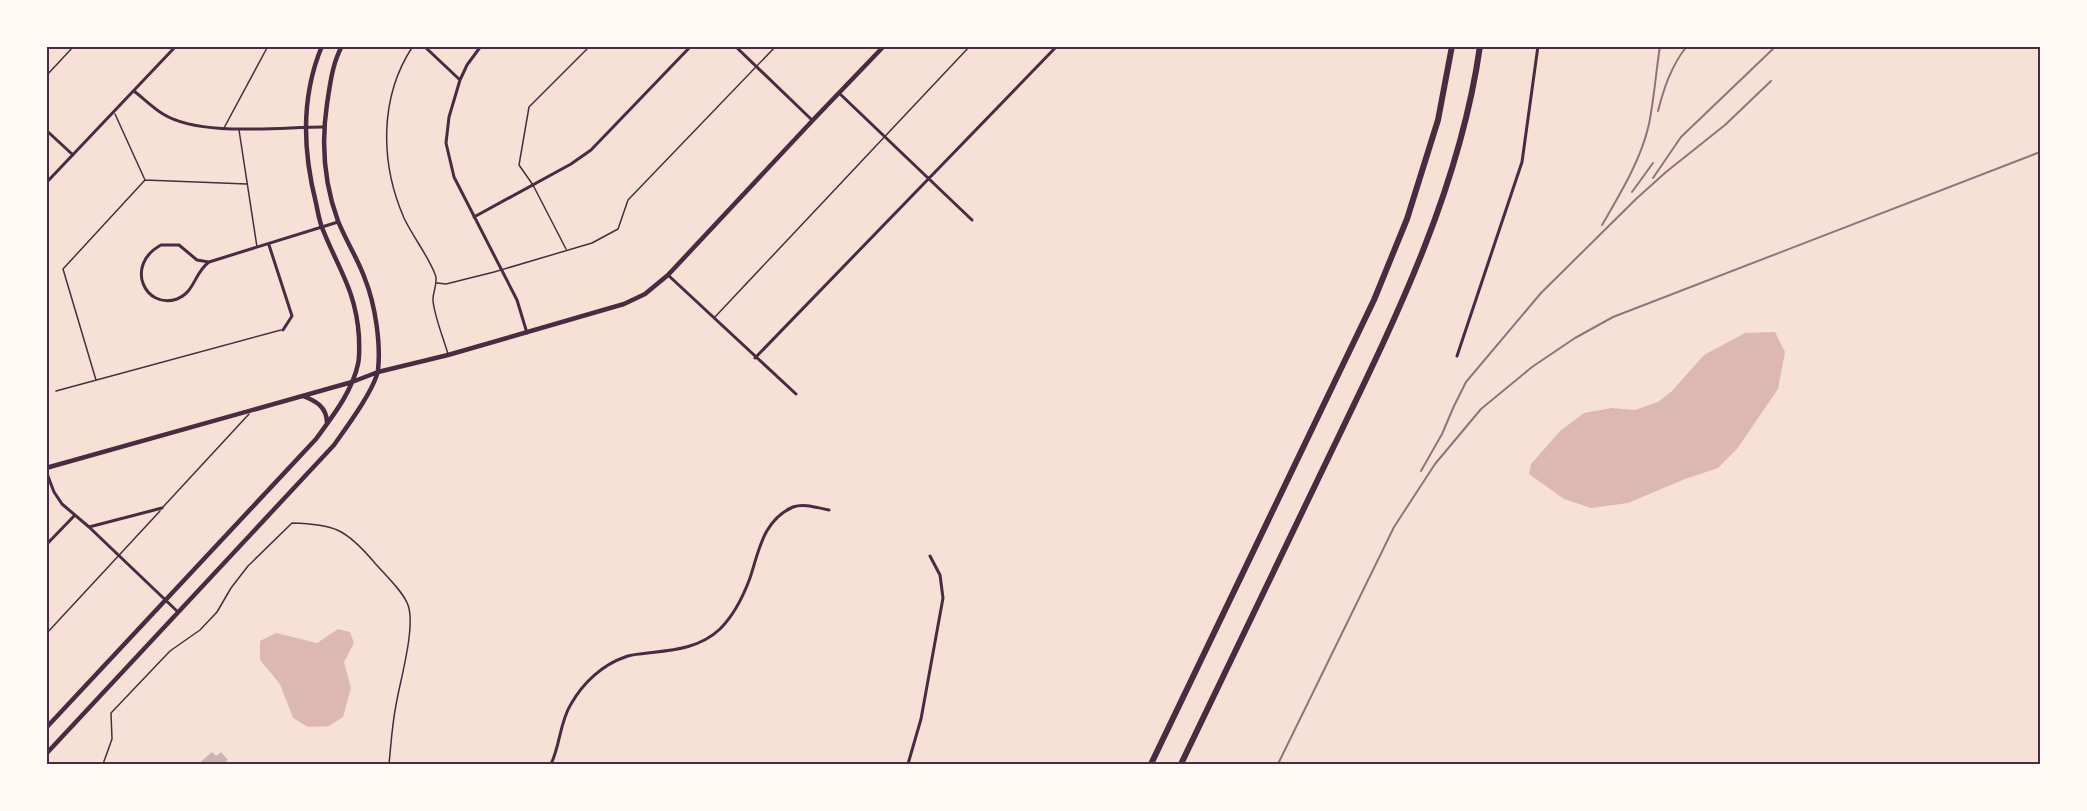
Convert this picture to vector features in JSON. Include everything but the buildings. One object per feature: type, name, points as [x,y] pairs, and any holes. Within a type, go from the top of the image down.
[{"type":"highway","points":[[1151,765],[1374,300],[1407,219],[1438,120],[1452,46]]},
{"type":"highway","points":[[1181,765],[1395,320],[1434,224],[1464,124],[1480,46]]},
{"type":"main road","points":[[46,728],[316,439],[336,411],[352,382],[360,351],[357,312],[349,285],[322,228],[309,176],[305,127],[310,88],[322,46]]},
{"type":"main road","points":[[46,754],[334,445],[359,410],[378,372],[374,307],[366,280],[338,222],[324,164],[323,127],[331,77],[342,46]]},
{"type":"main road","points":[[46,469],[352,382],[378,372],[527,333],[624,304],[645,294],[668,275],[884,46]]},
{"type":"main road","points":[[303,396],[313,399],[325,411],[326,425]]},
{"type":"street","points":[[46,183],[176,46]]},
{"type":"street","points":[[424,46],[460,80]]},
{"type":"street","points":[[481,46],[467,65],[460,80],[448,117],[446,143],[454,177],[517,300],[527,333]]},
{"type":"street","points":[[474,217],[571,164],[591,150],[691,46]]},
{"type":"street","points":[[735,46],[813,120]]},
{"type":"street","points":[[755,358],[1057,46]]},
{"type":"street","points":[[1457,356],[1522,162],[1538,46]]},
{"type":"street","points":[[134,91],[162,114],[178,122],[205,128],[323,127]]},
{"type":"street","points":[[839,93],[972,220]]},
{"type":"street","points":[[46,130],[73,155]]},
{"type":"street","points":[[209,262],[197,260],[179,246],[161,245],[151,250],[144,259],[141,270],[142,281],[155,297],[165,300],[176,299],[190,290],[200,269],[209,262],[338,222]]},
{"type":"street","points":[[269,244],[292,316],[283,330]]},
{"type":"street","points":[[668,275],[796,394]]},
{"type":"street","points":[[46,469],[54,492],[62,504],[178,612]]},
{"type":"street","points":[[551,765],[570,705],[589,680],[605,667],[627,656],[683,649],[707,639],[720,629],[736,609],[749,580],[762,537],[772,522],[794,507],[810,506],[829,510]]},
{"type":"street","points":[[89,527],[162,508]]},
{"type":"street","points":[[46,545],[75,515]]},
{"type":"street","points":[[908,765],[921,719],[943,598],[940,575],[930,556]]},
{"type":"lane","points":[[46,76],[74,46]]},
{"type":"lane","points":[[224,129],[268,46]]},
{"type":"lane","points":[[413,46],[404,59],[394,88],[389,108],[386,152],[395,193],[405,218],[435,273],[433,299],[448,355]]},
{"type":"lane","points":[[566,250],[533,185],[519,165],[529,107],[590,46]]},
{"type":"lane","points":[[436,283],[446,284],[592,243],[618,229],[628,200],[776,46]]},
{"type":"lane","points":[[714,319],[970,46]]},
{"type":"lane","points":[[114,113],[145,180]]},
{"type":"lane","points":[[238,128],[257,247]]},
{"type":"lane","points":[[96,380],[63,268],[145,180],[247,184]]},
{"type":"lane","points":[[56,391],[283,330]]},
{"type":"lane","points":[[46,634],[252,410]]},
{"type":"lane","points":[[103,765],[112,738],[111,713],[170,651],[200,630],[217,612],[231,588],[248,566],[292,523],[318,523],[339,529],[362,548],[394,585],[408,606],[411,630],[395,708],[389,765]]},
{"type":"shaded area","points":[[1775,332],[1785,352],[1778,389],[1737,449],[1718,468],[1628,503],[1591,508],[1564,499],[1529,474],[1531,464],[1560,431],[1584,413],[1612,408],[1635,410],[1658,402],[1672,391],[1704,355],[1745,333]]},
{"type":"shaded area","points":[[338,629],[350,632],[354,643],[344,662],[351,688],[343,717],[329,726],[308,727],[293,718],[280,684],[260,660],[260,641],[276,633],[317,643]]},
{"type":"railway","points":[[1602,225],[1641,151],[1651,115],[1660,46]]},
{"type":"railway","points":[[1658,111],[1669,77],[1687,46]]},
{"type":"railway","points":[[1653,178],[1681,137],[1776,46]]},
{"type":"railway","points":[[1421,471],[1442,434],[1466,382],[1541,293],[1636,199],[1725,125],[1771,81]]},
{"type":"railway","points":[[1278,764],[1394,527],[1435,464],[1481,409],[1532,367],[1575,338],[1613,317],[2040,152]]},
{"type":"railway","points":[[1632,192],[1653,163]]}]
